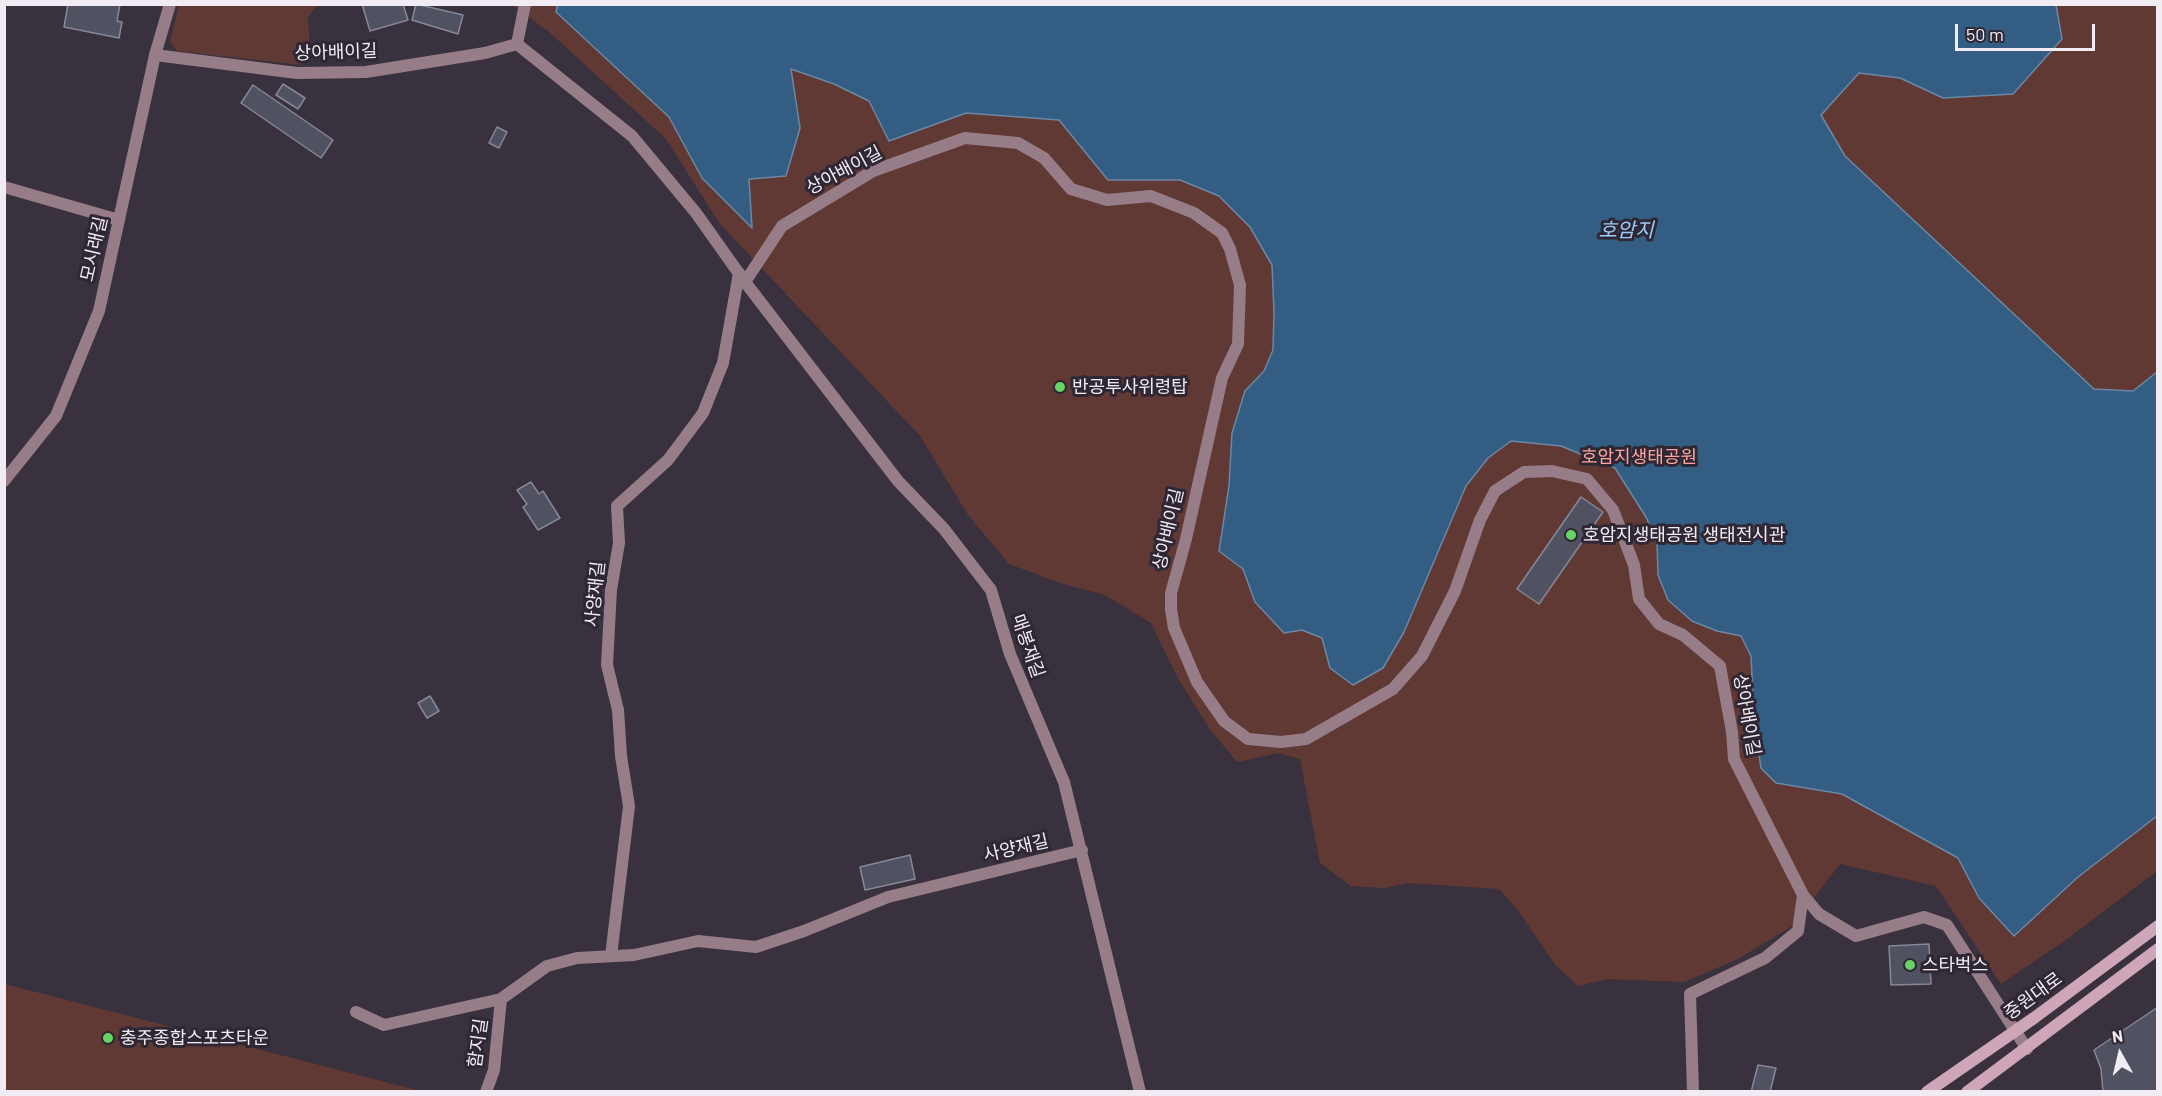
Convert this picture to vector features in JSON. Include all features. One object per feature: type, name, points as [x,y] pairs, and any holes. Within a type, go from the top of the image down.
[{"type":"main road","name":"중원대로","points":[[1927,1092],[2015,1031],[2157,926]]},
{"type":"main road","name":"중원대로","points":[[1967,1092],[2157,948]]},
{"type":"street","name":"모시래길","points":[[4,481],[56,416],[99,311],[155,55],[170,4]]},
{"type":"street","points":[[525,4],[517,44],[632,136],[696,213],[742,278]]},
{"type":"street","name":"상아배이길","points":[[155,55],[297,73],[366,72],[485,53],[517,44]]},
{"type":"street","name":"상아배이길","points":[[742,278],[782,226],[873,171],[966,138],[1018,143],[1044,158],[1071,189],[1107,200],[1151,196],[1194,213],[1221,233],[1230,249],[1240,285],[1241,306],[1238,344],[1221,385],[1171,593],[1171,609],[1174,628],[1197,682],[1224,721],[1248,739],[1281,742],[1306,739],[1393,689],[1427,646],[1455,591],[1480,520],[1495,491],[1524,472],[1552,471],[1587,479],[1613,510],[1634,565],[1639,599],[1659,624],[1683,635],[1720,666],[1732,732],[1734,759],[1803,895],[1818,914],[1856,936],[1924,917],[1947,925],[2027,1048]]},
{"type":"street","points":[[4,187],[119,220]]},
{"type":"street","name":"매봉재길","points":[[742,278],[898,481],[944,529],[991,590],[1015,665],[1064,782],[1140,1092]]},
{"type":"street","name":"사양재길","points":[[610,956],[629,806],[621,756],[618,710],[607,665],[611,590],[619,543],[616,506],[668,460],[703,413],[723,363],[742,278]]},
{"type":"street","name":"사양재길","points":[[356,1012],[384,1025],[501,999],[546,966],[577,958],[634,955],[698,941],[756,947],[888,897],[1082,850]]},
{"type":"street","points":[[1693,1092],[1690,994],[1764,958],[1797,931],[1803,895]]},
{"type":"street","name":"함지길","points":[[486,1092],[494,1070],[501,999]]},
{"type":"green space","points":[[179,5],[318,5],[308,17],[310,54],[302,65],[177,51],[170,42]]},
{"type":"green space","name":"호암지생태공원","points":[[512,5],[2157,5],[2157,871],[2063,942],[2001,984],[1936,886],[1840,864],[1792,926],[1738,959],[1684,982],[1608,979],[1578,986],[1556,966],[1517,909],[1499,889],[1408,883],[1384,888],[1351,886],[1320,863],[1300,759],[1278,753],[1237,762],[1211,731],[1179,680],[1151,623],[1105,595],[1060,583],[1009,564],[968,515],[920,436],[720,224],[666,139],[548,31]]},
{"type":"green space","name":"충주종합스포츠타운","points":[[5,984],[420,1091],[5,1091]]},
{"type":"water","name":"호암지","points":[[558,4],[2056,5],[2062,39],[2013,94],[1943,98],[1900,78],[1859,73],[1821,115],[1845,156],[2094,389],[2133,391],[2157,372],[2157,816],[2078,877],[2014,936],[1979,898],[1958,858],[1842,794],[1776,783],[1761,768],[1754,720],[1751,656],[1741,636],[1717,631],[1692,621],[1668,600],[1658,575],[1657,543],[1646,517],[1615,468],[1561,446],[1511,441],[1488,458],[1466,486],[1404,632],[1383,668],[1353,685],[1330,668],[1322,638],[1302,630],[1284,633],[1255,602],[1243,569],[1219,551],[1229,486],[1232,433],[1245,391],[1264,371],[1273,350],[1274,312],[1272,265],[1250,227],[1219,196],[1180,180],[1108,180],[1059,120],[966,113],[889,141],[869,101],[834,84],[791,69],[800,128],[786,176],[749,179],[752,228],[702,178],[669,117],[556,12]]},
{"type":"building","points":[[68,4],[120,4],[117,21],[122,22],[119,38],[64,27]]},
{"type":"building","points":[[362,4],[403,4],[408,20],[370,31]]},
{"type":"building","points":[[416,4],[463,15],[458,34],[412,20]]},
{"type":"building","points":[[283,84],[305,98],[298,109],[276,95]]},
{"type":"building","points":[[253,85],[333,140],[321,158],[241,103]]},
{"type":"building","points":[[497,127],[507,132],[499,148],[489,143]]},
{"type":"building","points":[[531,482],[539,494],[543,491],[560,518],[538,530],[523,507],[527,504],[517,490]]},
{"type":"building","name":"호암지생태공원 생태전시관","points":[[1581,497],[1603,512],[1539,604],[1517,589]]},
{"type":"building","points":[[430,696],[439,711],[427,718],[418,703]]},
{"type":"building","points":[[910,855],[915,879],[865,890],[860,867]]},
{"type":"building","name":"스타벅스","points":[[1929,944],[1931,984],[1891,985],[1889,946]]},
{"type":"building","points":[[2158,1007],[2158,1092],[2103,1092],[2101,1069],[2094,1050]]},
{"type":"building","points":[[1758,1065],[1776,1068],[1770,1092],[1751,1092]]},
{"type":"place","name":"반공투사위령탑","points":[[1060,387]]},
{"type":"place","name":"호암지생태공원 생태전시관","points":[[1571,535]]},
{"type":"place","name":"스타벅스","points":[[1910,965]]},
{"type":"place","name":"충주종합스포츠타운","points":[[108,1038]]}]
